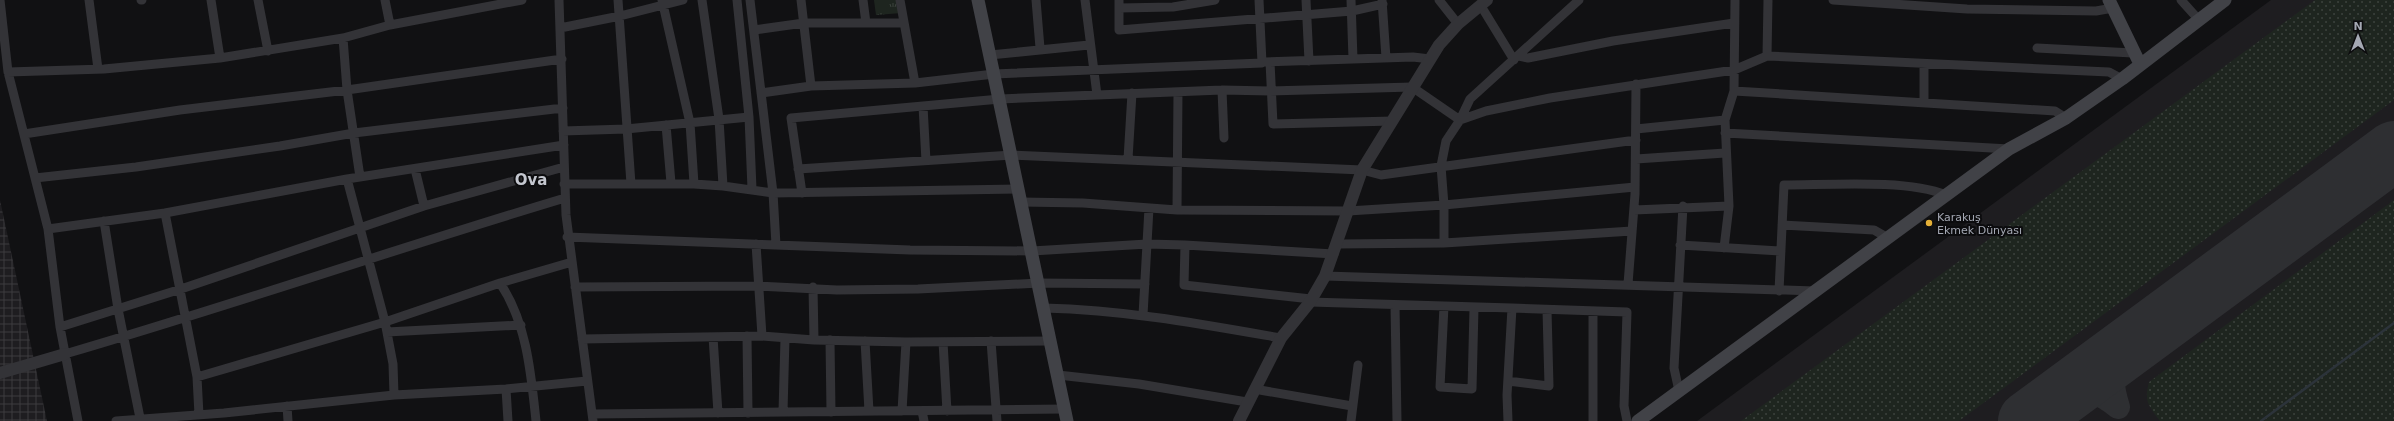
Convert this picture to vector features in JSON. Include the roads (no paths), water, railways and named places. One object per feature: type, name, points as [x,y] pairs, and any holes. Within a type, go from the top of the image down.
[{"type":"main road","points":[[978,0],[1066,415]]},
{"type":"main road","points":[[1638,421],[2009,149],[2066,118],[2122,79],[2136,58],[2199,20],[2225,0]]},
{"type":"main road","points":[[2111,4],[2136,58]]},
{"type":"street","points":[[0,0],[8,72],[48,229],[60,327],[78,421]]},
{"type":"street","points":[[89,0],[98,69]]},
{"type":"street","points":[[211,0],[220,58]]},
{"type":"street","points":[[258,0],[268,51]]},
{"type":"street","points":[[385,0],[390,25]]},
{"type":"street","points":[[8,72],[98,69],[220,58],[343,38],[390,25],[522,0]]},
{"type":"street","points":[[559,0],[562,59],[564,184],[568,237],[592,418],[723,416],[748,413],[783,412],[947,410],[995,410],[1066,415]]},
{"type":"street","points":[[618,0],[626,128],[632,184]]},
{"type":"street","points":[[560,28],[620,16],[663,2],[683,0]]},
{"type":"street","points":[[702,0],[719,119],[723,186]]},
{"type":"street","points":[[738,0],[749,117],[752,189]]},
{"type":"street","points":[[750,0],[773,193],[776,245]]},
{"type":"street","points":[[801,0],[811,86]]},
{"type":"street","points":[[863,0],[866,23]]},
{"type":"street","points":[[900,0],[915,83]]},
{"type":"street","points":[[1036,0],[1040,48]]},
{"type":"street","points":[[1085,0],[1089,45],[1094,68],[1097,95]]},
{"type":"street","points":[[1214,0],[1165,4],[1119,4],[1119,30],[1352,11],[1383,2],[1386,58]]},
{"type":"street","points":[[1259,0],[1273,124],[1393,121]]},
{"type":"street","points":[[1306,0],[1308,14],[1309,61]]},
{"type":"street","points":[[1351,0],[1353,59]]},
{"type":"street","points":[[1439,0],[1458,24]]},
{"type":"street","points":[[1444,243],[1444,205],[1441,166],[1446,142],[1460,120],[1470,99],[1496,74],[1517,58],[1579,0]]},
{"type":"street","points":[[1724,248],[1729,206],[1724,133],[1725,120],[1734,91],[1735,0]]},
{"type":"street","points":[[1768,0],[1768,56]]},
{"type":"street","points":[[1833,0],[1966,9],[2096,11],[2111,4]]},
{"type":"street","points":[[2181,0],[2199,20]]},
{"type":"street","points":[[663,2],[690,123],[694,184]]},
{"type":"street","points":[[1239,421],[1247,402],[1281,338],[1310,301],[1325,276],[1336,249],[1362,170],[1430,59],[1458,24],[1484,3],[1517,58]]},
{"type":"street","points":[[754,30],[804,23],[904,23]]},
{"type":"street","points":[[1517,58],[1528,58],[1613,41],[1734,23]]},
{"type":"street","points":[[343,38],[347,90],[360,177]]},
{"type":"street","points":[[990,55],[1040,48],[1089,45]]},
{"type":"street","points":[[2037,48],[2136,58]]},
{"type":"street","points":[[1460,120],[1486,111],[1636,84],[1734,70],[1768,56],[2109,72],[2122,79]]},
{"type":"street","points":[[761,93],[811,86],[915,83],[994,74],[1094,68],[1386,58],[1430,59]]},
{"type":"street","points":[[24,134],[172,111],[347,90],[562,59]]},
{"type":"street","points":[[1924,64],[1924,103]]},
{"type":"street","points":[[1628,284],[1635,187],[1636,84]]},
{"type":"street","points":[[802,193],[791,118],[1000,100],[1132,93],[1412,87],[1460,120]]},
{"type":"street","points":[[1222,90],[1224,138]]},
{"type":"street","points":[[1734,91],[2055,111],[2066,118]]},
{"type":"street","points":[[1177,210],[1178,92]]},
{"type":"street","points":[[1128,159],[1132,93]]},
{"type":"street","points":[[923,106],[926,161]]},
{"type":"street","points":[[35,178],[136,167],[280,146],[354,133],[563,108]]},
{"type":"street","points":[[563,131],[666,125],[749,117]]},
{"type":"street","points":[[1636,128],[1725,120]]},
{"type":"street","points":[[666,125],[671,183]]},
{"type":"street","points":[[1724,133],[2009,149]]},
{"type":"street","points":[[798,169],[1012,156],[1128,159],[1362,170],[1381,175],[1636,140]]},
{"type":"street","points":[[48,229],[165,213],[347,179],[564,145]]},
{"type":"street","points":[[1636,160],[1725,153]]},
{"type":"street","points":[[60,327],[181,289],[361,229],[424,206],[564,167]]},
{"type":"street","points":[[415,169],[424,206]]},
{"type":"street","points":[[347,179],[386,327],[393,364],[394,395]]},
{"type":"street","points":[[564,184],[671,183],[723,186],[773,193],[1020,195],[1177,210],[1348,211],[1444,205],[1635,187]]},
{"type":"street","points":[[1779,291],[1784,185],[1891,186],[1932,190],[1946,196]]},
{"type":"street","points":[[0,373],[184,319],[433,238],[565,198]]},
{"type":"street","points":[[1634,210],[1683,206],[1729,206]]},
{"type":"street","points":[[1679,391],[1674,368],[1677,286],[1683,206]]},
{"type":"street","points":[[1143,315],[1149,208]]},
{"type":"street","points":[[165,213],[181,289],[184,319],[197,378],[199,415]]},
{"type":"street","points":[[104,221],[123,337],[140,418]]},
{"type":"street","points":[[1782,225],[1874,230],[1888,238]]},
{"type":"street","points":[[568,237],[910,250],[1032,250],[1147,244],[1336,249],[1632,231]]},
{"type":"street","points":[[756,244],[762,336]]},
{"type":"street","points":[[1185,245],[1184,285],[1310,301],[1395,306],[1444,306],[1627,312],[1624,406],[1627,421]]},
{"type":"street","points":[[1680,246],[1781,251]]},
{"type":"street","points":[[197,378],[386,327],[500,283],[572,262]]},
{"type":"street","points":[[1325,276],[1628,284],[1779,291],[1815,291]]},
{"type":"street","points":[[500,283],[512,300],[521,325],[532,387],[536,421]]},
{"type":"street","points":[[575,287],[758,286],[813,287],[837,290],[918,289],[1039,283],[1145,284]]},
{"type":"street","points":[[813,287],[814,340]]},
{"type":"street","points":[[1395,306],[1397,421]]},
{"type":"street","points":[[1444,306],[1440,387],[1472,389],[1474,308]]},
{"type":"street","points":[[1044,308],[1099,309],[1281,338]]},
{"type":"street","points":[[1508,421],[1508,381],[1512,308]]},
{"type":"street","points":[[1508,381],[1549,386],[1547,310]]},
{"type":"street","points":[[1593,311],[1593,421]]},
{"type":"street","points":[[386,327],[521,325]]},
{"type":"street","points":[[747,336],[748,413]]},
{"type":"street","points":[[582,339],[762,336],[814,340],[906,342],[1051,341]]},
{"type":"street","points":[[713,338],[723,416]]},
{"type":"street","points":[[783,412],[785,338]]},
{"type":"street","points":[[830,340],[831,412]]},
{"type":"street","points":[[865,341],[869,411]]},
{"type":"street","points":[[991,341],[996,421]]},
{"type":"street","points":[[902,411],[906,342]]},
{"type":"street","points":[[943,342],[947,410]]},
{"type":"street","points":[[1351,421],[1358,365]]},
{"type":"street","points":[[1058,375],[1140,384],[1247,402]]},
{"type":"street","points":[[116,421],[140,418],[158,420],[199,415],[225,417],[287,406],[394,395],[506,389],[587,381]]},
{"type":"street","points":[[506,389],[508,421]]},
{"type":"street","points":[[1254,389],[1352,406]]},
{"type":"street","points":[[287,406],[288,421]]},
{"type":"street","points":[[922,411],[924,421]]},
{"type":"waterway","points":[[2261,421],[2394,323]]},
{"type":"place","name":"Karakuş Ekmek Dünyası","points":[[1929,223]]},
{"type":"district","name":"Ova","points":[[531,180]]}]
